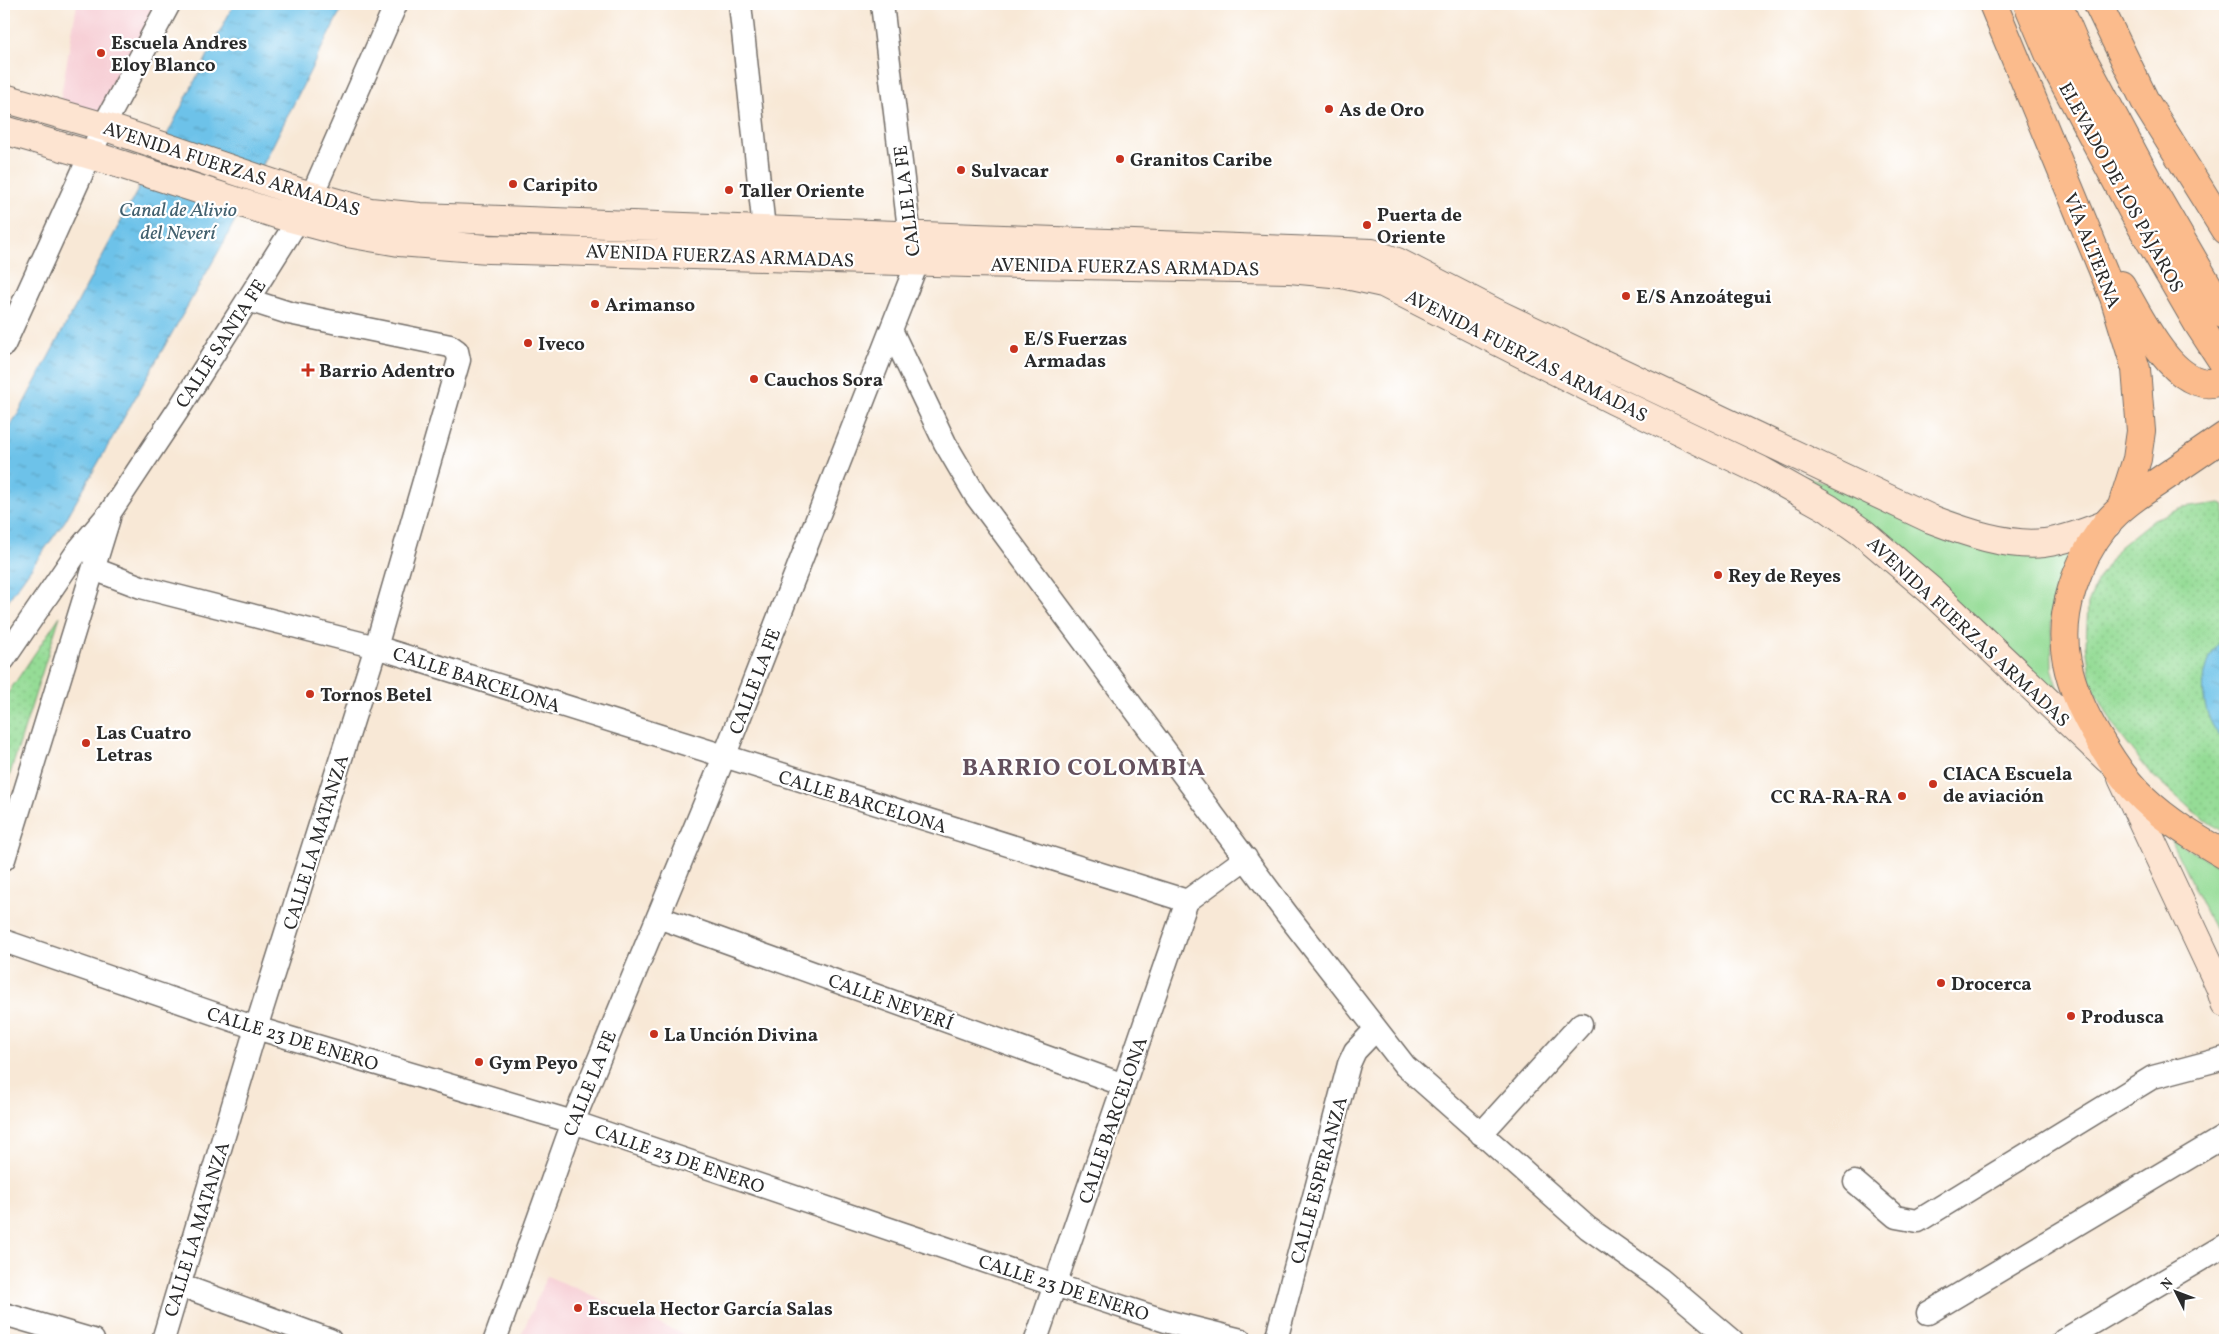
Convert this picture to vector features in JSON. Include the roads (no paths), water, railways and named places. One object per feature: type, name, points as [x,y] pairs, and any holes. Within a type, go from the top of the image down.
[{"type":"highway","name":"VÍA ALTERNA","points":[[1993,4],[2114,297],[2136,369],[2142,431],[2137,459],[2114,515]]},
{"type":"highway","name":"ELEVADO DE LOS PÁJAROS","points":[[2028,4],[2050,56],[2132,210],[2197,322],[2225,365]]},
{"type":"highway","name":"ELEVADO DE LOS PÁJAROS","points":[[2058,4],[2075,44],[2151,188],[2223,311]]},
{"type":"highway","points":[[2098,4],[2146,103],[2225,230]]},
{"type":"highway","points":[[2082,219],[2155,342],[2177,370],[2193,381],[2209,385],[2225,379]]},
{"type":"highway","points":[[2225,436],[2114,515],[2088,550],[2077,575],[2068,605],[2065,635],[2066,662],[2085,716],[2116,768],[2144,799],[2168,819],[2225,855]]},
{"type":"street","points":[[4,345],[107,128],[169,4]]},
{"type":"street","name":"CALLE SANTA FE","points":[[4,659],[79,548],[111,511],[248,300],[287,217],[305,194],[396,4]]},
{"type":"street","points":[[740,4],[764,230]]},
{"type":"street","name":"CALLE LA FE","points":[[495,1340],[573,1122],[724,757],[914,272],[882,4]]},
{"type":"street","name":"AVENIDA FUERZAS ARMADAS","points":[[4,98],[107,128],[305,194],[370,212],[420,217],[764,230],[912,247],[1290,269],[1342,274],[1384,283],[1613,400],[1760,470],[1828,508],[1863,533],[1930,590],[2116,768]]},
{"type":"street","name":"AVENIDA FUERZAS ARMADAS","points":[[4,130],[95,156],[287,217],[347,233],[399,242],[488,249],[912,247],[1372,253],[1397,262],[1500,315],[1931,519],[1973,534],[2007,540],[2043,543],[2079,535],[2114,515]]},
{"type":"street","name":"CALLE LA MATANZA","points":[[163,1340],[256,1028],[376,647],[459,360],[457,351],[450,346],[289,313],[248,300]]},
{"type":"street","points":[[891,330],[945,443],[976,496],[1246,858],[1405,1066],[1588,1228],[1660,1279],[1732,1340]]},
{"type":"street","points":[[4,859],[111,511]]},
{"type":"street","name":"CALLE BARCELONA","points":[[94,569],[141,587],[376,647],[1187,901],[1036,1340]]},
{"type":"street","points":[[2116,768],[2220,987],[2225,1003]]},
{"type":"street","points":[[1187,901],[1246,858]]},
{"type":"street","name":"CALLE NEVERÍ","points":[[658,917],[1124,1084]]},
{"type":"street","name":"CALLE 23 DE ENERO","points":[[4,941],[256,1028],[573,1122],[1055,1285],[1169,1322],[1241,1340]]},
{"type":"street","points":[[1481,1134],[1581,1024]]},
{"type":"street","name":"CALLE ESPERANZA","points":[[1276,1340],[1349,1064],[1355,1051],[1376,1029]]},
{"type":"street","points":[[1854,1182],[1896,1217],[1918,1221],[2153,1077],[2225,1058]]},
{"type":"street","points":[[1928,1313],[2225,1136]]},
{"type":"street","points":[[2064,1340],[2225,1244]]},
{"type":"street","points":[[180,1284],[330,1340]]},
{"type":"street","points":[[4,1314],[92,1340]]},
{"type":"water","name":"Canal de Alivio del Neverí","points":[[234,4],[344,4],[224,242],[65,521],[4,606],[4,434],[18,414],[167,135]]},
{"type":"water","points":[[2225,635],[2225,743],[2210,720],[2203,686],[2212,654]]},
{"type":"place","name":"Escuela Andres Eloy Blanco","points":[[101,53]]},
{"type":"place","name":"As de Oro","points":[[1329,109]]},
{"type":"place","name":"Granitos Caribe","points":[[1120,159]]},
{"type":"place","name":"Sulvacar","points":[[961,170]]},
{"type":"place","name":"Caripito","points":[[513,184]]},
{"type":"place","name":"Taller Oriente","points":[[729,190]]},
{"type":"place","name":"Puerta de Oriente","points":[[1367,225]]},
{"type":"place","name":"E/S Anzoátegui","points":[[1626,296]]},
{"type":"place","name":"Arimanso","points":[[595,304]]},
{"type":"place","name":"Iveco","points":[[528,343]]},
{"type":"place","name":"E/S Fuerzas Armadas","points":[[1014,349]]},
{"type":"place","name":"Barrio Adentro","points":[[308,370]]},
{"type":"place","name":"Cauchos Sora","points":[[754,379]]},
{"type":"place","name":"Rey de Reyes","points":[[1718,575]]},
{"type":"place","name":"Tornos Betel","points":[[310,694]]},
{"type":"place","name":"Las Cuatro Letras","points":[[86,743]]},
{"type":"place","name":"CIACA Escuela de aviación","points":[[1933,784]]},
{"type":"place","name":"CC RA-RA-RA","points":[[1902,796]]},
{"type":"place","name":"Drocerca","points":[[1941,983]]},
{"type":"place","name":"Produsca","points":[[2071,1016]]},
{"type":"place","name":"La Unción Divina","points":[[654,1034]]},
{"type":"place","name":"Gym Peyo","points":[[479,1062]]},
{"type":"place","name":"Escuela Hector García Salas","points":[[578,1308]]},
{"type":"district","name":"BARRIO COLOMBIA","points":[[1084,767]]}]
